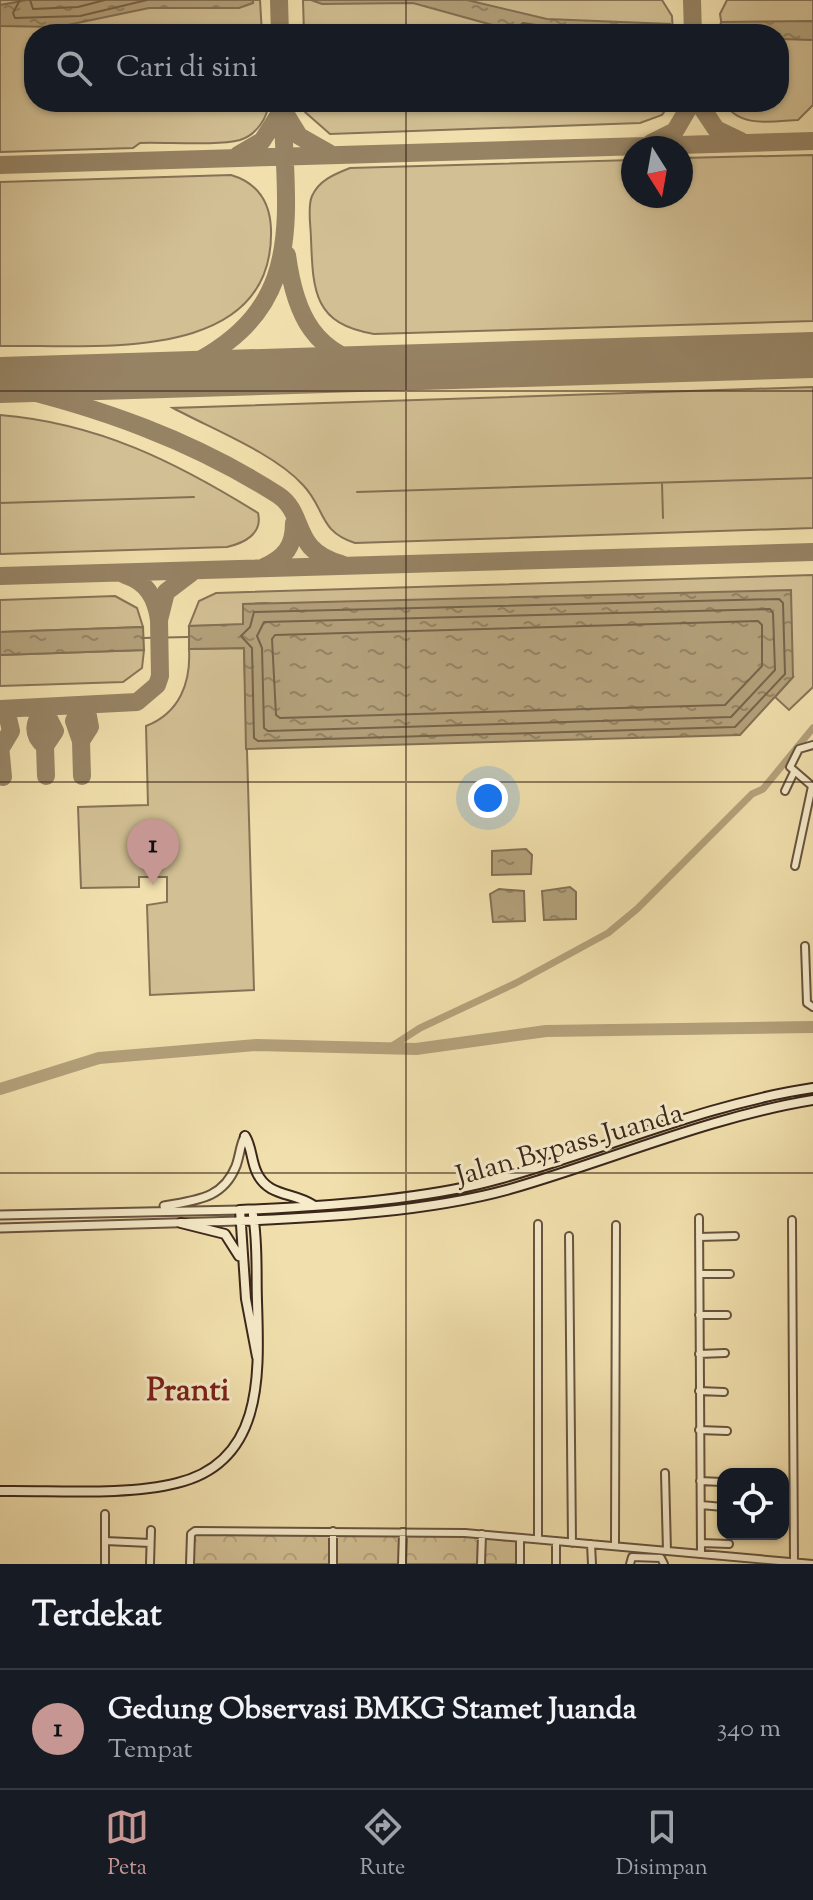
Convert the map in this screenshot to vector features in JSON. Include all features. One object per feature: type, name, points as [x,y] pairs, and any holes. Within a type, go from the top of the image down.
[{"type":"main road","name":"Jalan Bypass Juanda","points":[[240,1210],[438,1191],[497,1180],[699,1115],[813,1088]]},
{"type":"main road","name":"Jalan Bypass Juanda","points":[[239,1221],[468,1198],[509,1189],[662,1139],[813,1100]]},
{"type":"main road","points":[[245,1136],[262,1181],[278,1193],[302,1198],[313,1205]]},
{"type":"main road","points":[[0,1491],[159,1486],[194,1478],[223,1460],[247,1425],[256,1390],[252,1209]]},
{"type":"main road","points":[[240,1210],[242,1264],[251,1338],[257,1357]]},
{"type":"main road","points":[[181,1223],[225,1234],[242,1264]]},
{"type":"street","points":[[795,866],[812,787],[790,767],[794,755],[801,748],[813,745]]},
{"type":"street","points":[[785,791],[794,772]]},
{"type":"street","points":[[805,946],[807,1003],[813,1007]]},
{"type":"street","points":[[146,1209],[204,1199],[218,1192],[235,1169],[245,1136]]},
{"type":"street","points":[[0,1215],[146,1209],[240,1210]]},
{"type":"street","points":[[699,1218],[701,1554]]},
{"type":"street","points":[[792,1220],[794,1562]]},
{"type":"street","points":[[0,1228],[239,1221]]},
{"type":"street","points":[[538,1224],[538,1539]]},
{"type":"street","points":[[615,1546],[616,1225]]},
{"type":"street","points":[[569,1236],[572,1543]]},
{"type":"street","points":[[699,1237],[735,1236]]},
{"type":"street","points":[[700,1274],[730,1274]]},
{"type":"street","points":[[699,1315],[727,1315]]},
{"type":"street","points":[[699,1354],[725,1353]]},
{"type":"street","points":[[699,1391],[724,1392]]},
{"type":"street","points":[[699,1430],[727,1431]]},
{"type":"street","points":[[665,1473],[667,1551]]},
{"type":"street","points":[[700,1481],[717,1482]]},
{"type":"street","points":[[701,1505],[717,1506]]},
{"type":"street","points":[[105,1514],[105,1564]]},
{"type":"street","points":[[150,1564],[151,1530]]},
{"type":"street","points":[[190,1564],[191,1534],[195,1531],[333,1531],[482,1534],[615,1546],[641,1553],[667,1551],[727,1560],[813,1564]]},
{"type":"street","points":[[333,1531],[333,1564]]},
{"type":"street","points":[[402,1564],[403,1532]]},
{"type":"street","points":[[481,1564],[482,1534]]},
{"type":"street","points":[[520,1538],[520,1564]]},
{"type":"street","points":[[105,1541],[150,1543]]},
{"type":"street","points":[[556,1541],[556,1564]]},
{"type":"street","points":[[701,1543],[729,1544]]},
{"type":"street","points":[[591,1544],[592,1564]]},
{"type":"street","points":[[630,1564],[632,1557],[641,1553]]},
{"type":"street","points":[[652,1553],[664,1564]]},
{"type":"green space","points":[[0,0],[260,0],[261,24],[24,24],[24,112],[267,112],[251,134],[230,142],[140,143],[133,148],[0,152]]},
{"type":"green space","points":[[303,0],[662,0],[672,16],[672,24],[304,24]]},
{"type":"green space","points":[[727,0],[813,0],[813,105],[798,120],[757,122],[732,112],[789,112],[789,24],[722,24],[720,14]]},
{"type":"green space","points":[[305,112],[664,112],[640,123],[330,134]]},
{"type":"green space","points":[[813,155],[813,321],[374,334],[354,329],[328,314],[316,290],[309,211],[311,201],[315,190],[323,182],[350,168],[621,160],[621,208],[693,208],[693,158]]},
{"type":"green space","points":[[231,175],[248,183],[261,195],[268,210],[271,229],[264,274],[243,305],[211,326],[171,338],[127,344],[0,346],[0,182]]},
{"type":"green space","points":[[813,387],[813,528],[355,543],[328,526],[310,494],[291,473],[242,442],[173,408]]},
{"type":"green space","points":[[0,415],[70,427],[135,448],[197,477],[258,513],[258,527],[246,540],[227,547],[0,554]]},
{"type":"green space","points":[[813,575],[813,687],[789,710],[775,697],[793,677],[266,603],[243,604],[243,625],[189,626],[199,601],[216,593]]},
{"type":"green space","points":[[115,596],[137,608],[143,627],[0,632],[0,600]]},
{"type":"green space","points":[[244,648],[254,990],[150,995],[147,905],[167,902],[167,877],[139,877],[139,887],[81,888],[78,807],[148,805],[146,726],[167,713],[181,695],[188,673],[189,649]]},
{"type":"green space","points":[[144,650],[142,668],[123,682],[0,686],[0,655]]},
{"type":"green space","points":[[193,1532],[453,1532],[519,1538],[519,1564],[190,1564]]},
{"type":"water","points":[[27,0],[253,0],[253,3],[239,8],[149,8],[72,24],[24,24],[24,26],[0,26],[0,5]]},
{"type":"water","points":[[311,0],[467,0],[547,19],[670,24],[489,24],[413,3],[322,4]]},
{"type":"water","points":[[813,21],[813,40],[789,39],[789,24],[721,22]]},
{"type":"water","points":[[791,590],[793,677],[740,735],[246,749],[244,648],[189,649],[189,626],[243,624],[243,604]]},
{"type":"water","points":[[143,627],[144,650],[0,655],[0,632]]},
{"type":"water","points":[[526,849],[532,855],[531,874],[492,875],[492,851]]},
{"type":"water","points":[[570,887],[576,892],[576,919],[544,920],[542,891]]},
{"type":"water","points":[[499,889],[524,891],[525,921],[493,922],[490,894]]},
{"type":"waterway","points":[[357,492],[813,478]]},
{"type":"waterway","points":[[662,483],[663,518]]},
{"type":"waterway","points":[[0,503],[194,497]]},
{"type":"waterway","points":[[142,638],[188,637]]},
{"type":"waterway","points":[[389,1048],[420,1028],[516,983],[608,933],[637,909],[752,794],[763,789],[813,728]]},
{"type":"waterway","points":[[0,1089],[99,1058],[257,1045],[416,1049],[546,1031],[813,1027]]},
{"type":"taxiway","points":[[279,0],[280,24]]},
{"type":"taxiway","points":[[692,0],[693,24]]},
{"type":"taxiway","points":[[169,375],[214,352],[246,325],[267,296],[280,264],[285,229],[282,112]]},
{"type":"taxiway","points":[[665,136],[675,131],[686,112]]},
{"type":"taxiway","points":[[705,112],[716,129],[741,141]]},
{"type":"taxiway","points":[[238,155],[262,141],[280,113]]},
{"type":"taxiway","points":[[285,113],[299,136],[329,153]]},
{"type":"taxiway","points":[[0,165],[813,141]]},
{"type":"taxiway","points":[[287,255],[296,296],[312,330],[338,354],[379,368]]},
{"type":"taxiway","points":[[0,384],[109,415],[178,442],[245,475],[287,503],[306,541],[314,550],[341,564]]},
{"type":"taxiway","points":[[264,567],[278,560],[287,550],[294,523]]},
{"type":"taxiway","points":[[0,576],[813,552]]},
{"type":"taxiway","points":[[125,575],[149,592],[159,620],[166,592],[191,573]]},
{"type":"taxiway","points":[[0,709],[137,702],[157,685],[160,676],[159,620]]},
{"type":"taxiway","points":[[82,776],[81,741],[74,721],[83,706]]},
{"type":"taxiway","points":[[81,741],[90,727],[86,706]]},
{"type":"taxiway","points":[[45,746],[55,731],[43,707],[35,728],[37,737],[45,746],[46,776]]},
{"type":"taxiway","points":[[0,709],[8,718],[11,731],[2,746]]},
{"type":"taxiway","points":[[0,745],[3,777]]},
{"type":"runway","points":[[0,380],[813,355]]},
{"type":"place","name":"Gedung Observasi BMKG Stamet Juanda","points":[[153,885]]},
{"type":"district","name":"Pranti","points":[[188,1389]]}]
